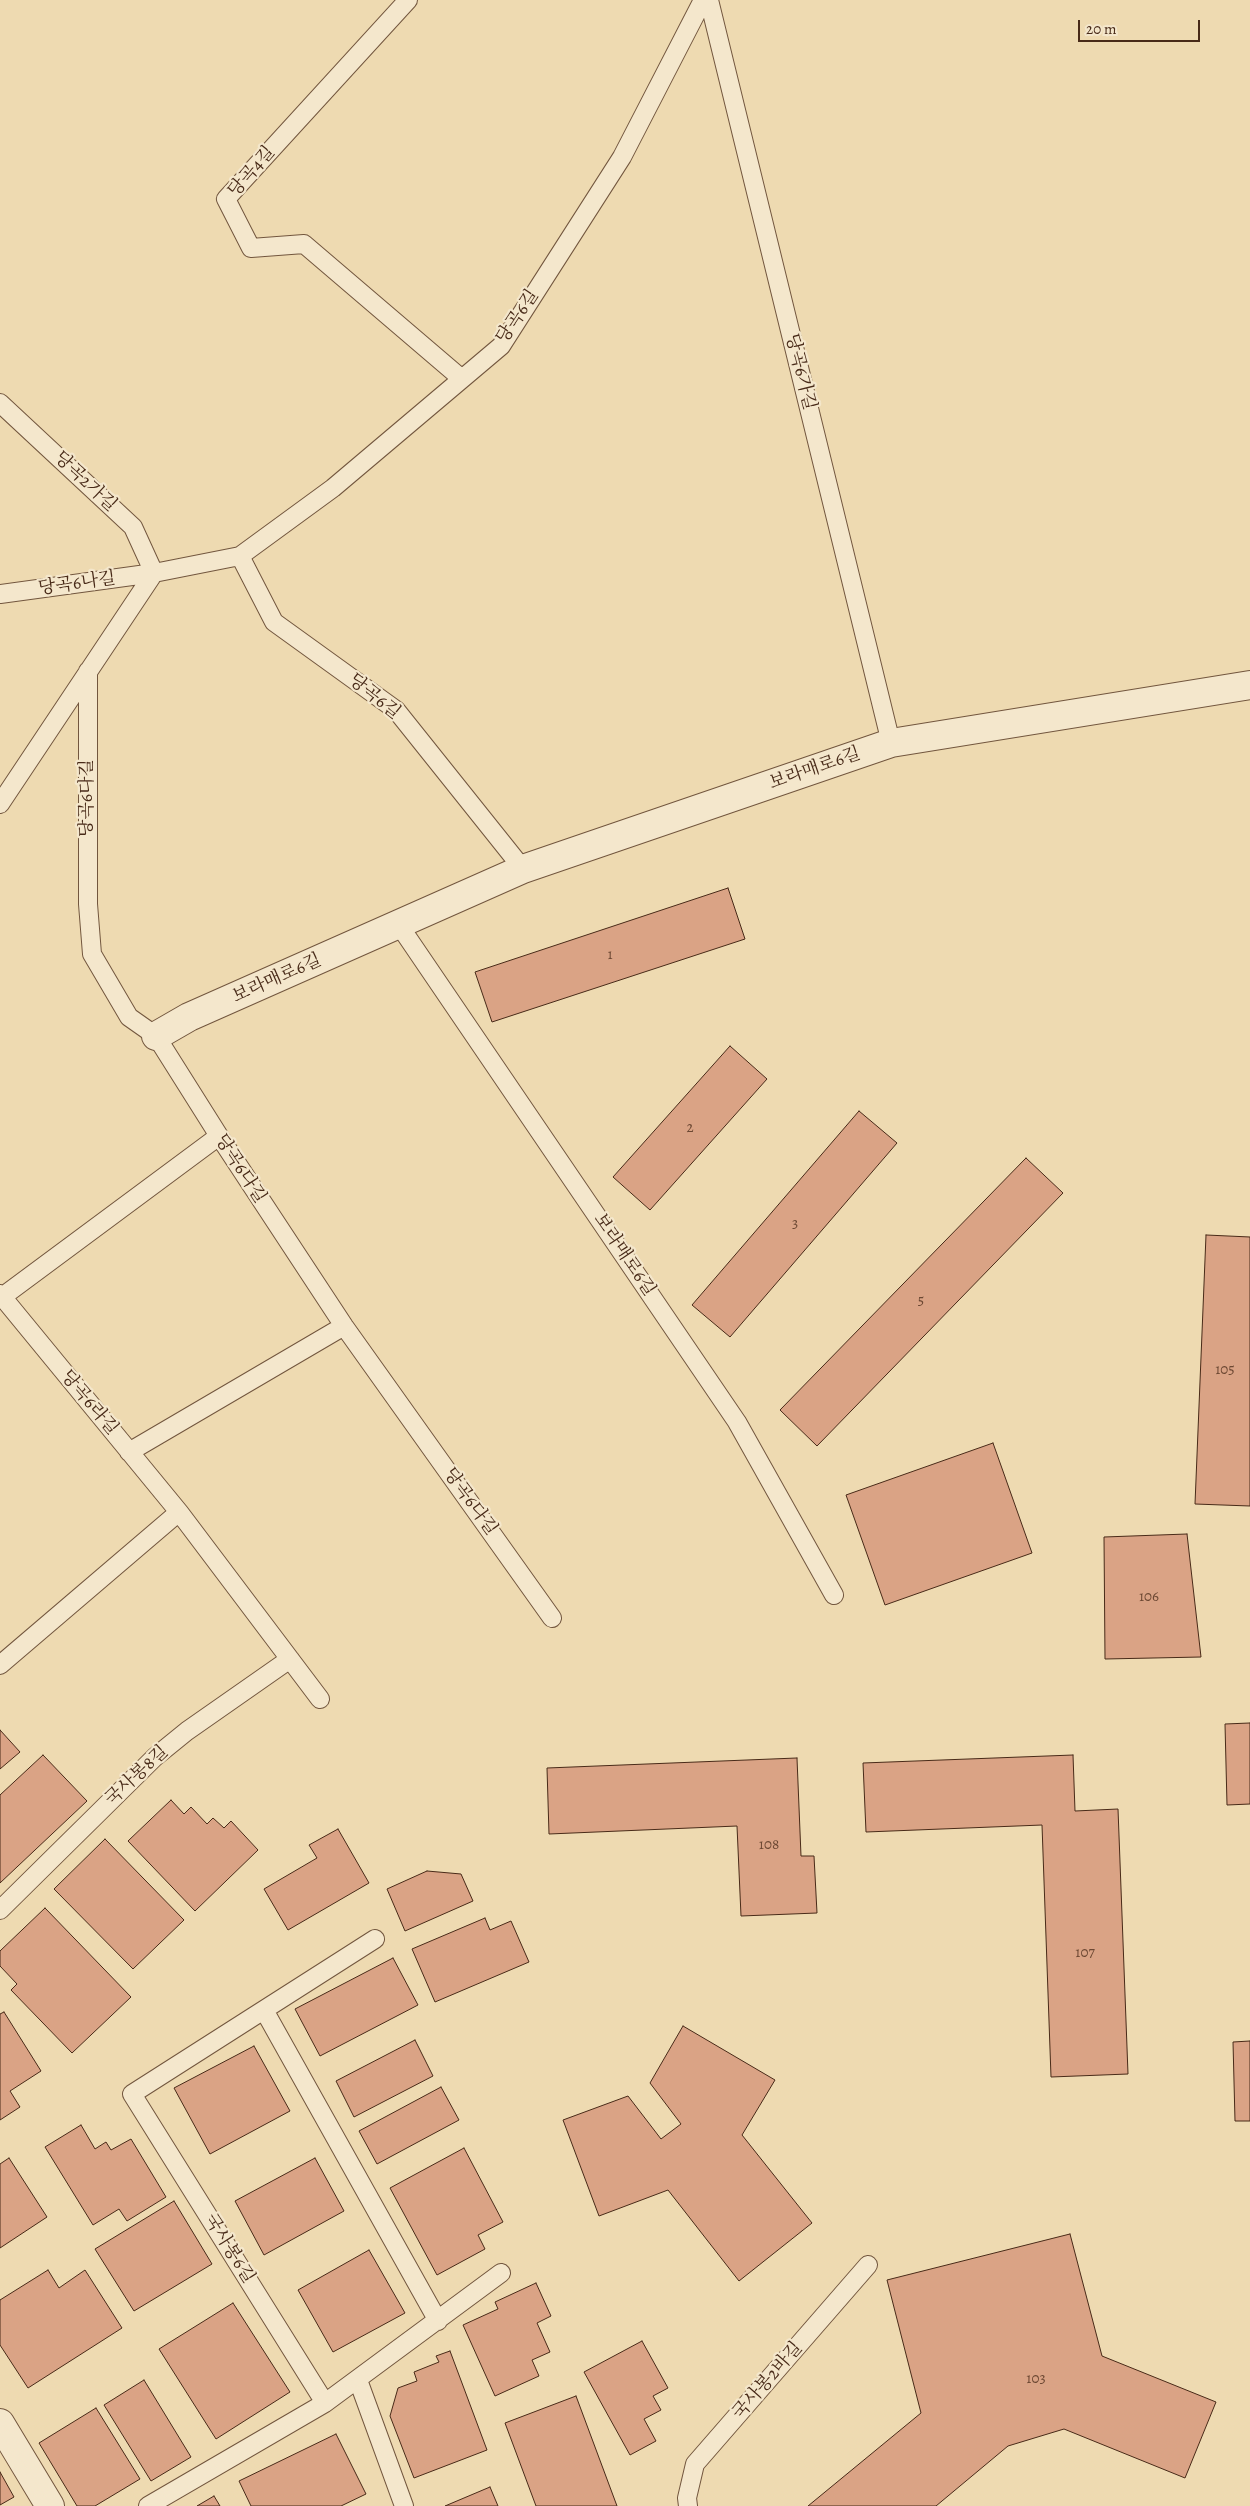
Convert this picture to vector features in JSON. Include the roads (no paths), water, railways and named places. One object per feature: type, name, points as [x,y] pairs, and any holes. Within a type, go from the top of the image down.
[{"type":"street","name":"보라매로6길","points":[[156,1036],[190,1017],[523,869],[891,743],[1250,685]]},
{"type":"street","points":[[0,2423],[50,2506]]},
{"type":"lane","name":"당곡4길","points":[[408,0],[226,199],[251,248],[304,244],[462,379]]},
{"type":"lane","name":"당곡6길","points":[[154,573],[240,556],[333,488],[502,346],[617,165],[703,0]]},
{"type":"lane","name":"당곡6가길","points":[[709,0],[891,743]]},
{"type":"lane","name":"당곡2가길","points":[[0,403],[133,527],[154,573]]},
{"type":"lane","name":"당곡6길","points":[[240,556],[274,622],[396,710],[523,869]]},
{"type":"lane","name":"당곡6나길","points":[[0,594],[154,573]]},
{"type":"lane","points":[[0,804],[154,573]]},
{"type":"lane","name":"당곡6다길","points":[[88,671],[88,904],[92,954],[129,1016],[156,1036],[219,1136],[344,1326],[552,1618]]},
{"type":"lane","name":"보라매로6길","points":[[399,925],[737,1422],[834,1595]]},
{"type":"lane","points":[[1,1296],[219,1136]]},
{"type":"lane","name":"당곡6라길","points":[[1,1296],[179,1512],[320,1699]]},
{"type":"lane","points":[[130,1452],[344,1326]]},
{"type":"lane","points":[[0,1665],[179,1512]]},
{"type":"lane","name":"국사봉8길","points":[[0,1910],[155,1757],[187,1731],[290,1659]]},
{"type":"lane","points":[[375,1939],[264,2010],[438,2321]]},
{"type":"lane","name":"국사봉6길","points":[[264,2010],[132,2094],[325,2403]]},
{"type":"lane","name":"국사봉2바길","points":[[688,2506],[687,2498],[694,2464],[868,2265]]},
{"type":"lane","points":[[148,2506],[325,2403],[438,2321],[500,2273]]},
{"type":"lane","points":[[358,2380],[404,2506]]}]
